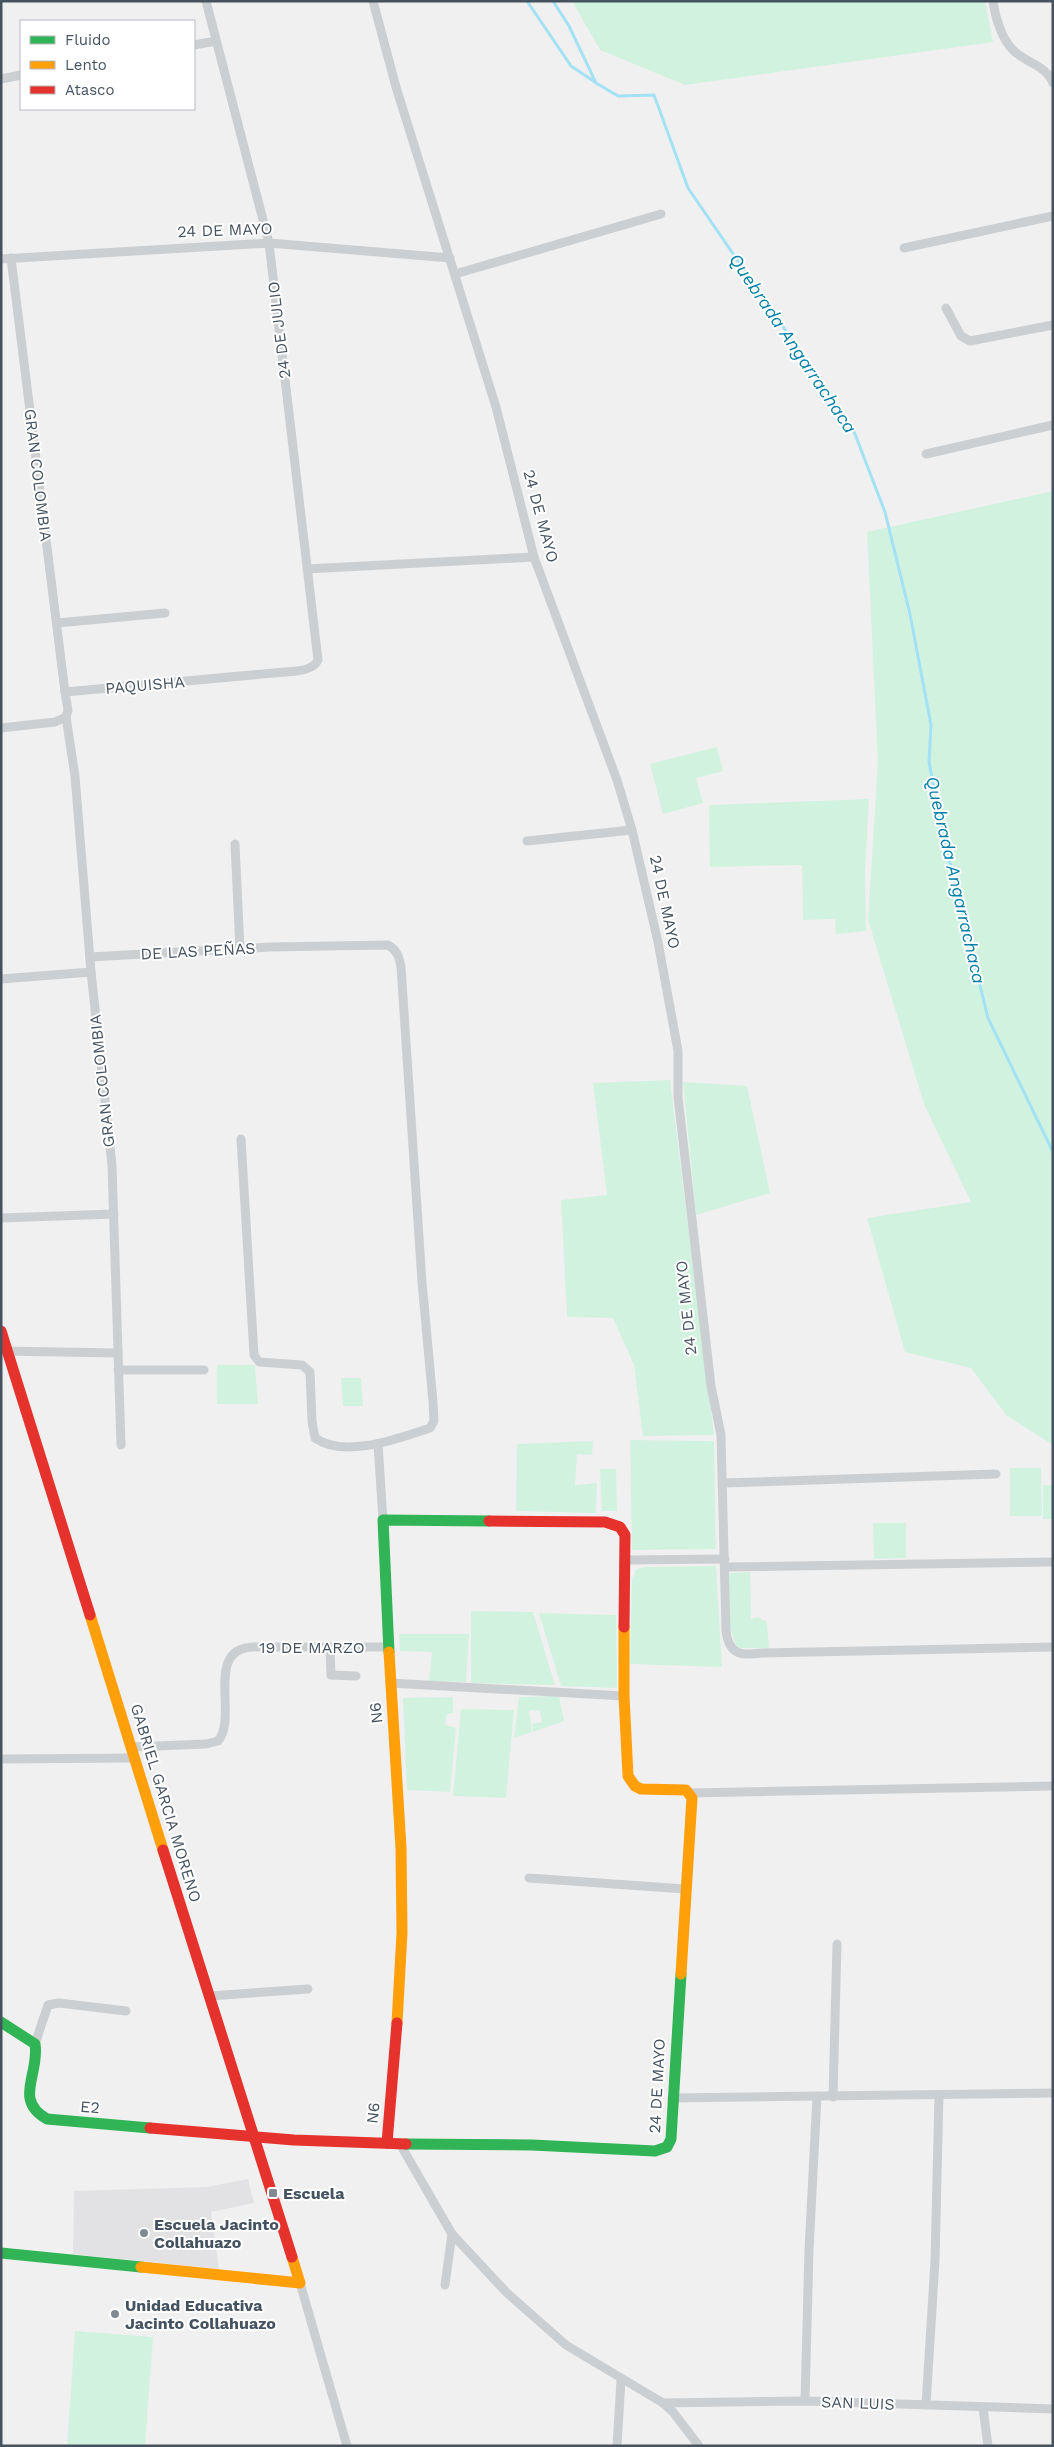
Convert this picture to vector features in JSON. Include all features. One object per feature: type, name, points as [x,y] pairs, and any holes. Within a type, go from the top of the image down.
[{"type":"street","name":"24 DE JULIO","points":[[206,1],[269,243],[317,640],[318,660],[316,664]]},
{"type":"street","name":"24 DE MAYO","points":[[373,1],[396,87],[496,407],[534,557],[617,780],[632,830],[658,942],[678,1051],[678,1097],[711,1386],[721,1435],[724,1482],[727,1638],[732,1650],[737,1654],[747,1656],[762,1653],[1053,1647]]},
{"type":"street","points":[[993,1],[1002,33],[1014,52],[1035,64],[1050,77],[1053,83]]},
{"type":"street","points":[[195,45],[216,41]]},
{"type":"street","points":[[1,79],[20,75]]},
{"type":"street","points":[[455,274],[660,214]]},
{"type":"street","points":[[904,248],[1053,216]]},
{"type":"street","name":"24 DE MAYO","points":[[1,259],[269,243],[450,258]]},
{"type":"street","name":"GRAN COLOMBIA","points":[[12,258],[65,692]]},
{"type":"street","points":[[946,308],[960,336],[970,341],[1053,325]]},
{"type":"street","points":[[926,454],[1053,425]]},
{"type":"street","points":[[307,569],[534,557]]},
{"type":"street","points":[[57,623],[165,613]]},
{"type":"street","name":"PAQUISHA","points":[[65,692],[285,672],[308,668],[316,664]]},
{"type":"street","points":[[1,728],[55,722],[66,717],[68,710],[65,692]]},
{"type":"street","name":"GRAN COLOMBIA","points":[[66,717],[75,776],[91,972],[112,1165],[121,1445]]},
{"type":"street","points":[[526,841],[632,830]]},
{"type":"street","points":[[235,844],[240,949]]},
{"type":"street","name":"DE LAS PEÑAS","points":[[90,957],[306,946],[388,945],[394,948],[399,955],[401,967],[422,1282],[434,1421],[430,1428],[378,1444],[346,1447],[323,1443],[315,1438],[312,1421],[310,1372],[302,1365],[265,1364],[259,1362],[254,1355],[241,1138]]},
{"type":"street","points":[[1,979],[91,972]]},
{"type":"street","points":[[1,1218],[114,1214]]},
{"type":"street","name":"GABRIEL GARCIA MORENO","points":[[1,1331],[4,1351],[134,1753],[171,1879],[255,2138],[347,2446]]},
{"type":"street","points":[[4,1351],[118,1353]]},
{"type":"street","points":[[118,1370],[204,1370]]},
{"type":"street","points":[[378,1444],[383,1520],[606,1522],[617,1524],[623,1528],[626,1560],[624,1696],[628,1776],[631,1782],[641,1789],[677,1790],[690,1793],[1053,1786]]},
{"type":"street","points":[[724,1482],[996,1474]]},
{"type":"street","name":"N6","points":[[383,1520],[390,1684],[401,1838],[402,1933],[393,2089],[387,2143]]},
{"type":"street","points":[[626,1560],[725,1563],[1053,1562]]},
{"type":"street","name":"19 DE MARZO","points":[[1,1759],[134,1753],[218,1741],[224,1731],[225,1675],[229,1661],[239,1650],[247,1647],[389,1647]]},
{"type":"street","points":[[330,1647],[331,1675],[356,1676]]},
{"type":"street","points":[[390,1684],[624,1696]]},
{"type":"street","name":"24 DE MAYO","points":[[255,2138],[400,2144],[532,2145],[660,2151],[667,2147],[671,2139],[672,2098],[692,1801],[690,1793]]},
{"type":"street","points":[[529,1878],[685,1889]]},
{"type":"street","points":[[833,2097],[837,1944]]},
{"type":"street","points":[[210,1996],[308,1989]]},
{"type":"street","points":[[1,2022],[35,2044],[48,2005],[59,2003],[126,2011]]},
{"type":"street","name":"E2","points":[[35,2044],[36,2052],[29,2101],[32,2111],[38,2116],[47,2119],[255,2138]]},
{"type":"street","points":[[672,2098],[1053,2093]]},
{"type":"street","points":[[926,2405],[935,2261],[939,2095]]},
{"type":"street","points":[[805,2401],[809,2250],[817,2096]]},
{"type":"street","points":[[400,2144],[452,2234],[506,2292],[566,2345],[621,2380],[663,2403],[674,2412],[699,2446]]},
{"type":"street","points":[[445,2285],[452,2234]]},
{"type":"street","points":[[1,2253],[300,2284]]},
{"type":"street","points":[[617,2446],[621,2380]]},
{"type":"street","name":"SAN LUIS","points":[[663,2403],[805,2401],[1053,2409]]},
{"type":"street","points":[[983,2408],[988,2446]]},
{"type":"shaded area","name":"Escuela Jacinto Collahuazo","points":[[248,2179],[254,2203],[211,2212],[219,2269],[73,2254],[74,2191],[207,2187]]},
{"type":"green space","points":[[572,1],[985,1],[993,42],[685,85],[600,50]]},
{"type":"green space","points":[[1053,491],[1053,1445],[1006,1415],[971,1368],[905,1352],[867,1218],[971,1202],[924,1104],[868,920],[878,763],[867,532]]},
{"type":"green space","points":[[717,747],[723,771],[696,778],[703,803],[663,814],[650,764]]},
{"type":"green space","points":[[869,799],[865,869],[866,931],[836,934],[835,919],[803,920],[802,865],[710,867],[709,805]]},
{"type":"green space","points":[[670,1080],[714,1435],[643,1436],[634,1365],[613,1318],[567,1317],[561,1200],[607,1195],[593,1083]]},
{"type":"green space","points":[[683,1082],[747,1086],[770,1193],[696,1215]]},
{"type":"green space","points":[[217,1365],[255,1365],[258,1404],[217,1404]]},
{"type":"green space","points":[[341,1378],[361,1378],[363,1406],[343,1406]]},
{"type":"green space","points":[[630,1440],[714,1441],[716,1549],[632,1550]]},
{"type":"green space","points":[[593,1441],[592,1455],[577,1454],[575,1485],[597,1483],[596,1513],[516,1511],[517,1444]]},
{"type":"green space","points":[[1010,1468],[1041,1468],[1042,1516],[1010,1516]]},
{"type":"green space","points":[[600,1469],[616,1469],[617,1511],[602,1511]]},
{"type":"green space","points":[[1043,1485],[1053,1485],[1053,1519],[1043,1519]]},
{"type":"green space","points":[[873,1523],[906,1523],[906,1558],[874,1559]]},
{"type":"green space","points":[[716,1566],[722,1667],[630,1664],[632,1579],[636,1570],[643,1567]]},
{"type":"green space","points":[[750,1572],[751,1619],[758,1617],[767,1622],[769,1648],[737,1648],[730,1628],[729,1573]]},
{"type":"green space","points":[[471,1611],[533,1612],[555,1685],[471,1683]]},
{"type":"green space","points":[[539,1613],[616,1615],[617,1688],[561,1686]]},
{"type":"green space","points":[[399,1634],[469,1634],[466,1682],[429,1681],[432,1652],[400,1651]]},
{"type":"green space","points":[[559,1696],[564,1721],[533,1732],[532,1724],[542,1722],[540,1711],[529,1710],[532,1732],[514,1738],[519,1697]]},
{"type":"green space","points":[[453,1697],[453,1713],[447,1714],[445,1725],[456,1728],[450,1792],[407,1790],[403,1698]]},
{"type":"green space","points":[[461,1709],[514,1710],[506,1798],[453,1796]]},
{"type":"green space","points":[[75,2331],[153,2337],[145,2446],[67,2446]]},
{"type":"waterway","points":[[527,1],[571,66],[595,82]]},
{"type":"waterway","name":"Quebrada Angarrachaca","points":[[553,1],[569,26],[596,83],[618,96],[654,95],[688,188],[853,429],[885,512],[910,614],[931,725],[929,762],[941,826],[988,1018],[1053,1152]]},
{"type":"traffic: fast","points":[[389,1652],[383,1520],[489,1521]]},
{"type":"traffic: fast","points":[[406,2144],[532,2145],[655,2151],[667,2147],[671,2139],[681,1974]]},
{"type":"traffic: fast","points":[[1,2022],[35,2044],[36,2055],[30,2095],[31,2103],[37,2112],[47,2119],[150,2128]]},
{"type":"traffic: fast","points":[[1,2253],[141,2267]]},
{"type":"traffic: slow","points":[[90,1615],[163,1850]]},
{"type":"traffic: slow","points":[[624,1627],[624,1696],[628,1776],[635,1786],[641,1789],[686,1790],[692,1798],[681,1974]]},
{"type":"traffic: slow","points":[[389,1652],[401,1848],[402,1933],[397,2023]]},
{"type":"traffic: slow","points":[[141,2267],[300,2283],[292,2257]]},
{"type":"traffic: jam","points":[[1,1331],[90,1615]]},
{"type":"traffic: jam","points":[[489,1521],[605,1522],[620,1527],[625,1535],[624,1627]]},
{"type":"traffic: jam","points":[[163,1850],[292,2257]]},
{"type":"traffic: jam","points":[[387,2143],[397,2023]]},
{"type":"traffic: jam","points":[[150,2128],[294,2140],[406,2144]]},
{"type":"place","name":"Escuela","points":[[273,2193]]},
{"type":"place","name":"Escuela Jacinto Collahuazo","points":[[144,2233]]},
{"type":"place","name":"Unidad Educativa Jacinto Collahuazo","points":[[115,2314]]}]
